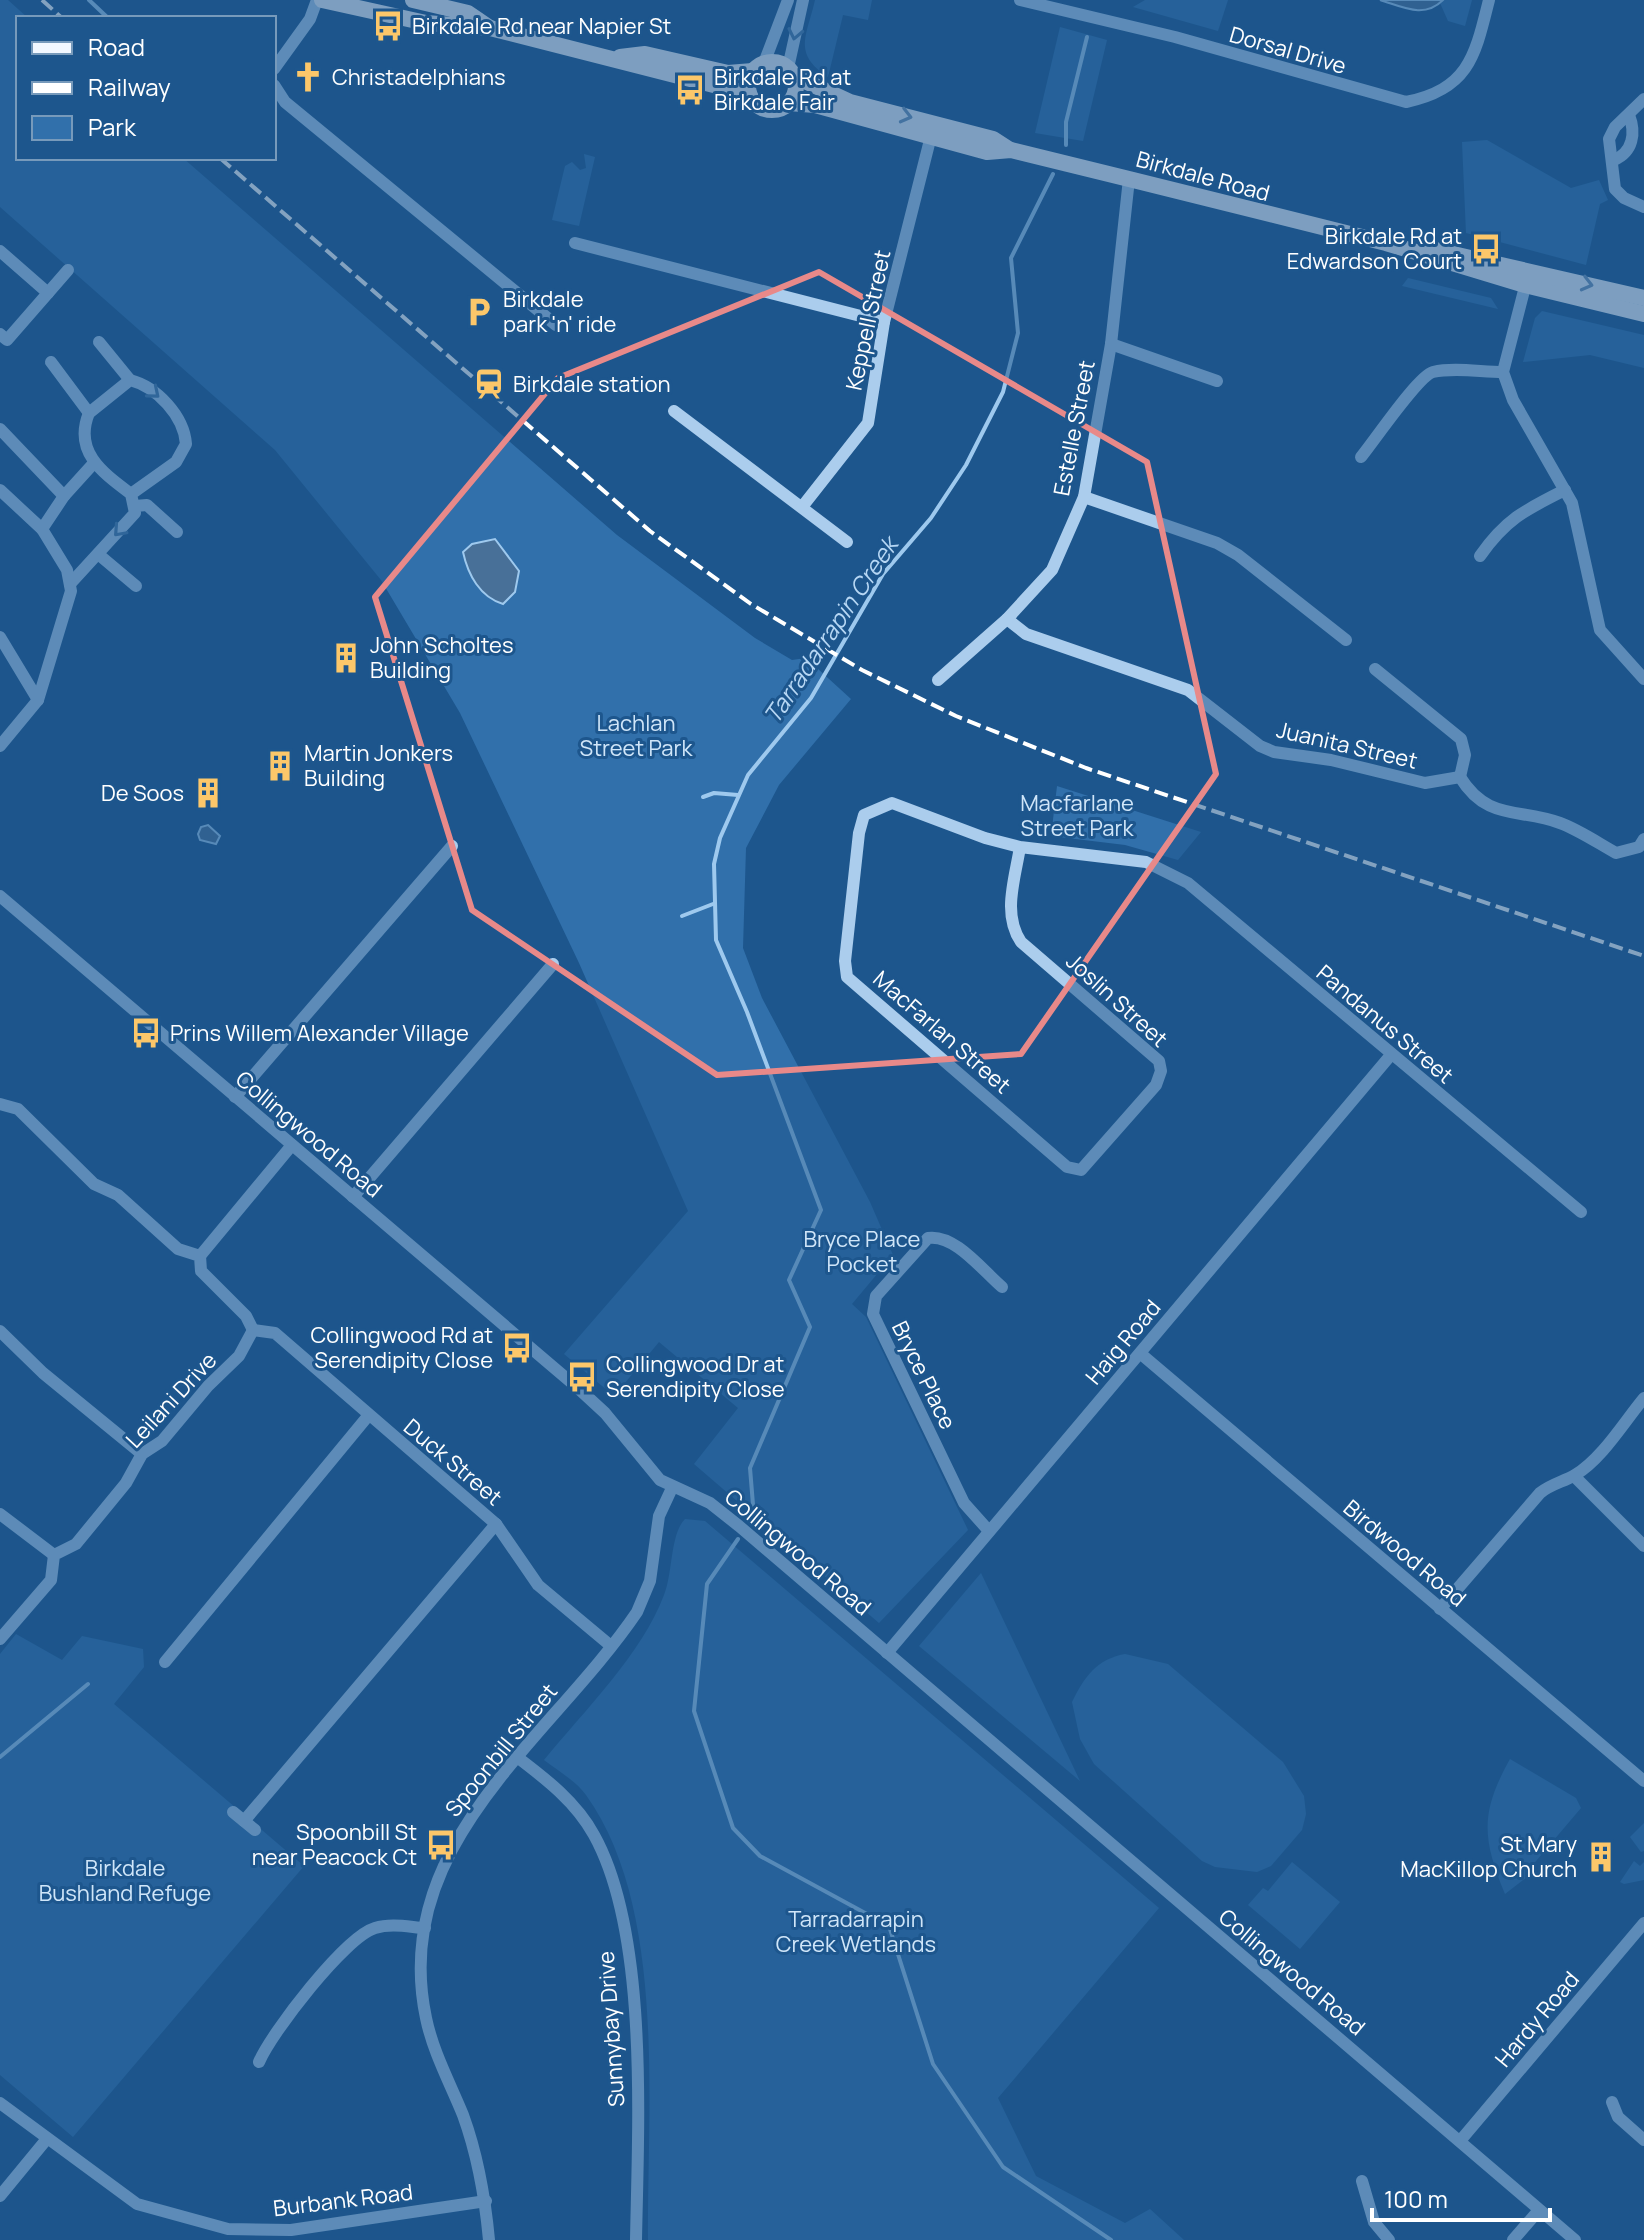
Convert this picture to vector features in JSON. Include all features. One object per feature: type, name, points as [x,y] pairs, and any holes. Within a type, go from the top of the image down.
[{"type":"main road","points":[[319,0],[426,23],[490,28],[615,57],[749,94],[767,109],[789,103],[796,90],[791,72],[777,62],[728,73],[645,54],[615,57]]},
{"type":"main road","points":[[413,0],[468,13],[490,28]]},
{"type":"main road","points":[[749,94],[758,67]]},
{"type":"main road","name":"Birkdale Road","points":[[791,72],[850,102],[987,152],[1010,150],[1386,243],[1440,250],[1644,314]]},
{"type":"main road","name":"Birkdale Road","points":[[789,103],[815,105],[933,130]]},
{"type":"main road","name":"Birkdale Road","points":[[1528,278],[1644,298]]},
{"type":"street","points":[[276,66],[310,19],[319,0]]},
{"type":"street","points":[[758,67],[788,0]]},
{"type":"street","points":[[791,72],[803,0]]},
{"type":"street","name":"Dorsal Drive","points":[[1020,0],[1175,37],[1375,96],[1406,102],[1439,93],[1468,67],[1477,49],[1489,0]]},
{"type":"street","points":[[276,88],[293,109],[556,325]]},
{"type":"street","points":[[1644,99],[1615,127],[1609,139],[1614,160],[1615,189],[1624,198],[1644,207]]},
{"type":"street","points":[[1614,160],[1629,150],[1633,138],[1629,115]]},
{"type":"street","name":"Keppell Street","points":[[802,507],[868,423],[884,322],[933,130]]},
{"type":"street","name":"Estelle Street","points":[[938,680],[1007,619],[1052,570],[1084,497],[1111,344],[1129,179]]},
{"type":"street","points":[[575,243],[884,322]]},
{"type":"street","points":[[0,251],[48,293]]},
{"type":"street","points":[[0,334],[7,340],[68,270]]},
{"type":"street","points":[[1528,278],[1503,372],[1513,400],[1565,490],[1575,514],[1600,630],[1644,679]]},
{"type":"street","points":[[99,342],[130,380],[142,383],[160,397],[180,423],[186,444],[176,462],[133,500]]},
{"type":"street","points":[[1111,344],[1217,381]]},
{"type":"street","points":[[51,362],[89,413]]},
{"type":"street","points":[[1361,457],[1391,422],[1420,379],[1434,372],[1503,372]]},
{"type":"street","points":[[130,380],[89,413],[84,437],[93,464],[133,500],[147,505],[177,532]]},
{"type":"street","points":[[674,411],[847,542]]},
{"type":"street","points":[[0,429],[64,496]]},
{"type":"street","points":[[42,529],[64,496],[93,464]]},
{"type":"street","points":[[0,490],[42,529],[67,570],[70,584],[38,700],[0,746]]},
{"type":"street","points":[[1480,556],[1499,528],[1517,514],[1565,490]]},
{"type":"street","points":[[1084,497],[1217,543],[1238,555],[1346,640]]},
{"type":"street","points":[[70,584],[135,513],[133,500]]},
{"type":"street","points":[[98,554],[136,586]]},
{"type":"street","name":"Juanita Street","points":[[1007,619],[1026,634],[1188,690],[1260,746],[1274,752],[1331,760],[1425,783],[1460,777]]},
{"type":"street","points":[[0,637],[38,700]]},
{"type":"street","points":[[1375,669],[1461,739],[1465,755],[1460,777],[1483,804],[1515,815],[1563,823],[1616,853],[1642,846]]},
{"type":"street","name":"MacFarlan Street","points":[[1081,1170],[1067,1167],[847,977],[845,961],[864,815],[892,803],[985,838],[1020,847],[1146,862],[1162,867]]},
{"type":"street","points":[[235,1097],[452,846]]},
{"type":"street","name":"Joslin Street","points":[[1020,847],[1009,915],[1012,928],[1021,942],[1159,1061],[1161,1071],[1156,1085],[1081,1170]]},
{"type":"street","name":"Pandanus Street","points":[[1162,867],[1188,883],[1390,1056],[1581,1212]]},
{"type":"street","name":"Collingwood Road","points":[[0,896],[579,1389],[623,1434],[649,1471],[672,1488],[722,1512],[1575,2240]]},
{"type":"street","points":[[353,1197],[553,964]]},
{"type":"street","name":"Haig Road","points":[[887,1653],[1390,1056]]},
{"type":"street","points":[[0,1104],[18,1109],[94,1184],[118,1195],[178,1249],[200,1256]]},
{"type":"street","points":[[253,1330],[246,1316],[201,1271],[200,1256],[292,1145]]},
{"type":"street","name":"Bryce Place","points":[[989,1531],[964,1503],[873,1314],[876,1296],[928,1238],[939,1236],[951,1242],[1002,1287]]},
{"type":"street","name":"Duck Street","points":[[253,1330],[275,1333],[496,1524],[538,1585],[611,1646]]},
{"type":"street","name":"Leilani Drive","points":[[54,1555],[76,1544],[126,1483],[142,1454],[162,1441],[208,1386],[239,1356],[253,1330]]},
{"type":"street","points":[[0,1331],[43,1373],[142,1454]]},
{"type":"street","name":"Birdwood Road","points":[[1141,1354],[1644,1781]]},
{"type":"street","points":[[1440,1609],[1540,1493],[1553,1483],[1574,1476],[1644,1398]]},
{"type":"street","points":[[165,1662],[368,1416]]},
{"type":"street","points":[[1574,1476],[1644,1546]]},
{"type":"street","name":"Spoonbill Street","points":[[489,2240],[486,2201],[464,2120],[426,2019],[421,1980],[425,1928],[440,1870],[453,1843],[517,1757],[637,1612],[650,1581],[659,1516],[672,1488]]},
{"type":"street","points":[[0,1514],[54,1555],[51,1580],[0,1639]]},
{"type":"street","points":[[233,1812],[250,1826],[496,1524]]},
{"type":"street","name":"Sunnybay Drive","points":[[517,1757],[574,1804],[595,1836],[614,1892],[631,1966],[637,2062],[636,2240]]},
{"type":"street","name":"Hardy Road","points":[[1460,2141],[1644,1923]]},
{"type":"street","points":[[259,2062],[268,2041],[353,1941],[373,1928],[425,1928]]},
{"type":"street","points":[[1612,2102],[1618,2117],[1644,2140]]},
{"type":"street","name":"Burbank Road","points":[[0,2103],[46,2140],[137,2204],[226,2234],[291,2230],[486,2201]]},
{"type":"street","points":[[0,2196],[46,2140]]},
{"type":"street","points":[[1362,2181],[1374,2222],[1389,2240]]},
{"type":"street","points":[[1513,2240],[1539,2210]]},
{"type":"highlighted area","points":[[819,272],[1147,462],[1216,774],[1021,1054],[717,1075],[472,910],[375,597],[558,378]]},
{"type":"green space","name":"Lachlan Street Park","points":[[0,0],[8,0],[26,16],[16,16],[16,160],[185,160],[617,535],[755,638],[792,660],[806,658],[851,699],[779,785],[746,848],[743,948],[762,998],[870,1202],[893,1255],[852,1304],[866,1317],[968,1530],[879,1623],[694,1464],[738,1408],[659,1342],[614,1396],[564,1354],[688,1211],[579,963],[460,713],[381,580],[275,450],[0,207]]},
{"type":"green space","points":[[815,0],[872,0],[868,20],[843,15],[828,77],[806,52],[806,34]]},
{"type":"green space","points":[[1145,0],[1228,0],[1218,31],[1133,7]]},
{"type":"green space","points":[[1443,0],[1472,0],[1465,26],[1448,21],[1440,3]]},
{"type":"green space","points":[[1060,27],[1107,40],[1083,141],[1035,133]]},
{"type":"green space","points":[[1487,140],[1571,188],[1599,180],[1608,200],[1600,204],[1586,265],[1466,233],[1462,142]]},
{"type":"green space","points":[[584,154],[595,157],[579,226],[552,220],[565,166],[572,162],[580,170],[586,168]]},
{"type":"green space","points":[[1408,278],[1491,298],[1498,309],[1402,286]]},
{"type":"green space","points":[[1542,311],[1644,335],[1644,368],[1590,355],[1523,362],[1535,318]]},
{"type":"green space","name":"Macfarlane Street Park","points":[[1057,786],[1201,832],[1178,860],[1125,845],[1051,836]]},
{"type":"green space","name":"Tarradarrapin Creek Wetlands","points":[[685,1519],[705,1521],[1159,1908],[998,2098],[1036,2176],[1125,2223],[1150,2209],[1184,2240],[648,2240],[647,2009],[641,1950],[630,1893],[612,1841],[586,1795],[572,1780],[544,1760],[642,1639],[664,1595],[674,1544]]},
{"type":"green space","points":[[981,1573],[1080,1781],[919,1646]]},
{"type":"green space","name":"Birkdale Bushland Refuge","points":[[16,1634],[62,1660],[82,1636],[143,1649],[144,1667],[114,1704],[304,1866],[73,2137],[0,2075],[0,1654]]},
{"type":"green space","points":[[1125,1654],[1168,1664],[1283,1762],[1304,1796],[1306,1814],[1302,1830],[1271,1866],[1257,1872],[1215,1867],[1202,1861],[1094,1764],[1080,1739],[1072,1702],[1092,1670],[1115,1656]]},
{"type":"green space","points":[[1510,1759],[1576,1798],[1581,1808],[1525,1874],[1527,1877],[1505,1894],[1492,1857],[1488,1826],[1493,1795]]},
{"type":"green space","points":[[1644,1823],[1644,1851],[1641,1852],[1630,1837]]},
{"type":"green space","points":[[1634,1861],[1640,1866],[1644,1862],[1644,1880],[1620,1882]]},
{"type":"green space","points":[[1292,1862],[1340,1902],[1300,1949],[1248,1905],[1263,1888],[1268,1891]]},
{"type":"shaded area","points":[[1380,0],[1443,0],[1436,6],[1421,10]]},
{"type":"shaded area","points":[[495,539],[519,571],[515,592],[503,604],[488,596],[476,584],[463,552],[472,544]]},
{"type":"shaded area","points":[[208,825],[220,836],[216,844],[200,840],[198,834],[201,827]]},
{"type":"waterway","points":[[89,0],[106,16]]},
{"type":"waterway","name":"Tarradarrapin Creek","points":[[1066,145],[1066,122],[1087,37]]},
{"type":"waterway","name":"Tarradarrapin Creek","points":[[754,1517],[750,1468],[810,1327],[789,1280],[821,1210],[747,1012],[716,940],[714,864],[720,838],[748,775],[811,698],[883,574],[931,518],[966,465],[1003,392],[1018,333],[1011,258],[1053,174]]},
{"type":"waterway","points":[[703,797],[714,793],[738,795]]},
{"type":"waterway","points":[[682,916],[713,904]]},
{"type":"waterway","name":"Tarradarrapin Creek","points":[[738,1539],[707,1584],[694,1711],[733,1828],[760,1856],[889,1926],[933,2064],[1003,2167],[1111,2240]]},
{"type":"waterway","points":[[0,1757],[88,1684]]},
{"type":"railway","points":[[42,0],[60,16]]},
{"type":"railway","points":[[222,160],[650,531],[751,604],[862,670],[956,716],[1086,768],[1644,956]]},
{"type":"place","name":"Birkdale Rd near Napier St","points":[[388,26]]},
{"type":"place","name":"Christadelphians","points":[[308,77]]},
{"type":"place","name":"Birkdale Rd at Birkdale Fair","points":[[690,90]]},
{"type":"place","name":"Birkdale Rd at Edwardson Court","points":[[1486,249]]},
{"type":"place","name":"Birkdale park 'n' ride","points":[[479,312]]},
{"type":"place","name":"Birkdale station","points":[[489,384]]},
{"type":"place","name":"John Scholtes Building","points":[[346,658]]},
{"type":"place","name":"Martin Jonkers Building","points":[[280,766]]},
{"type":"place","name":"De Soos","points":[[208,793]]},
{"type":"place","name":"Prins Willem Alexander Village","points":[[146,1033]]},
{"type":"place","name":"Collingwood Rd at Serendipity Close","points":[[517,1348]]},
{"type":"place","name":"Collingwood Dr at Serendipity Close","points":[[582,1377]]},
{"type":"place","name":"Spoonbill St near Peacock Ct","points":[[441,1845]]},
{"type":"place","name":"St Mary MacKillop Church","points":[[1601,1857]]},
{"type":"park label","name":"Bryce Place Pocket","points":[[862,1252]]}]
